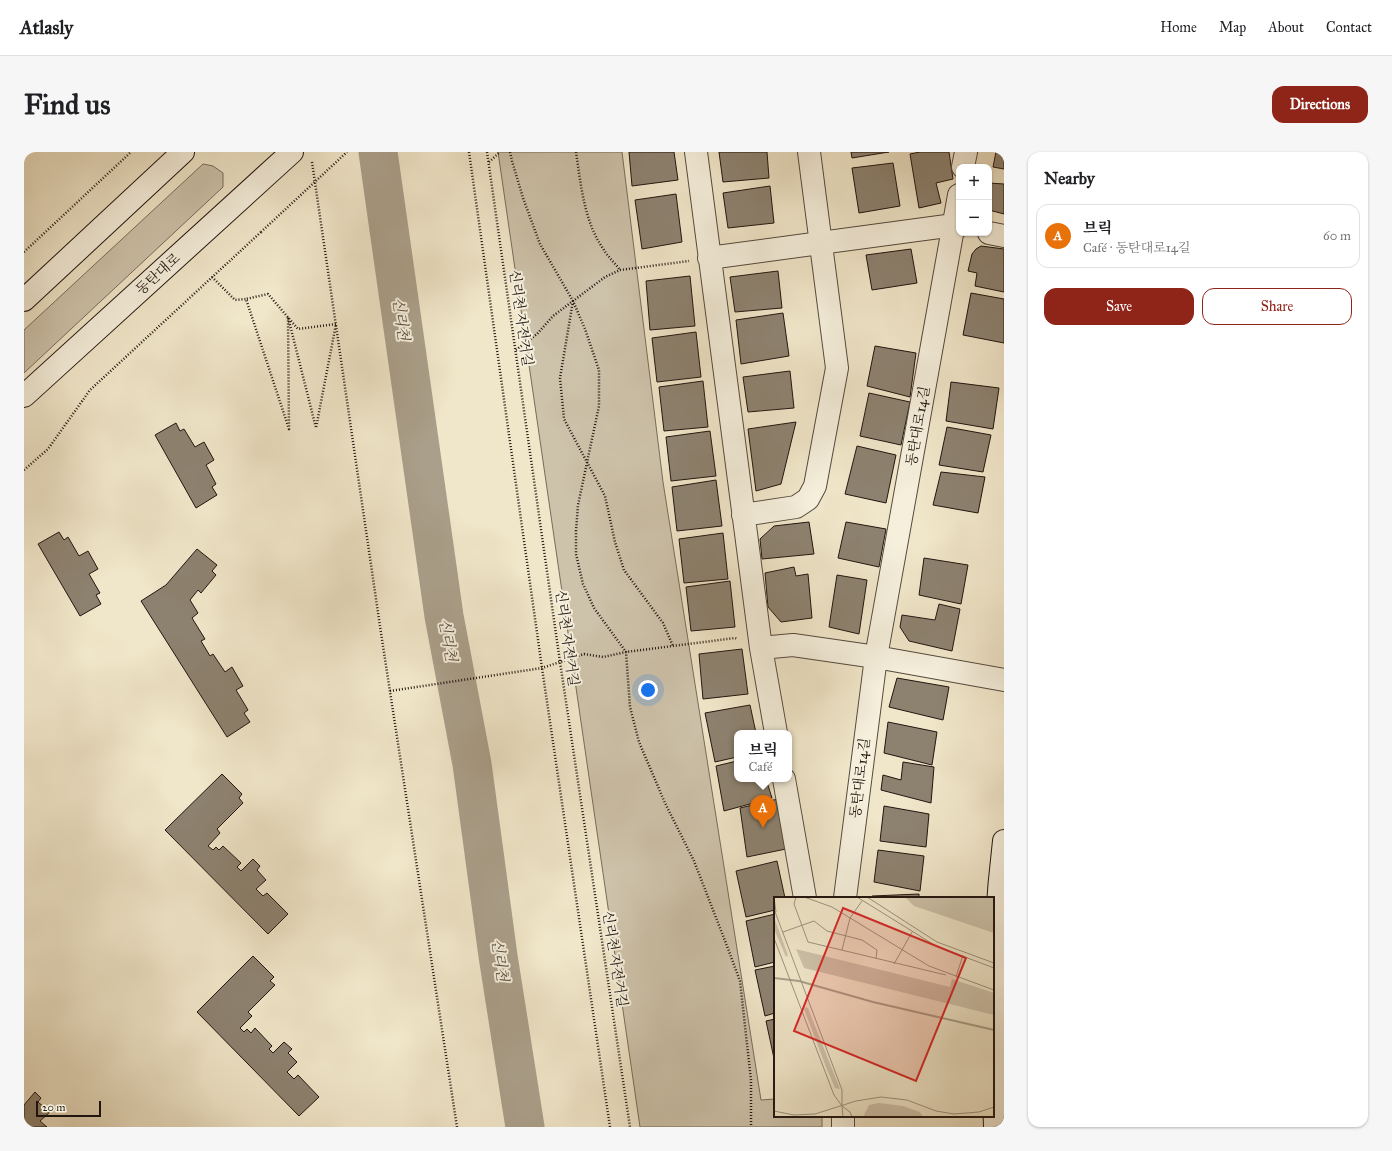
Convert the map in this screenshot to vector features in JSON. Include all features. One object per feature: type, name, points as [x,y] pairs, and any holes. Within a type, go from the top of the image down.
[{"type":"street","points":[[24,300],[183,152]]},
{"type":"street","points":[[696,152],[761,648],[775,730]]},
{"type":"street","points":[[743,515],[796,507],[808,499],[815,486],[837,368],[809,152]]},
{"type":"street","points":[[964,164],[966,152]]},
{"type":"street","name":"동탄대로","points":[[24,396],[253,187],[301,156]]},
{"type":"street","points":[[710,258],[956,226]]},
{"type":"street","name":"동탄대로14길","points":[[845,897],[876,657],[956,231]]},
{"type":"street","points":[[992,234],[1004,236]]},
{"type":"street","points":[[761,648],[793,645],[876,657],[1004,680]]},
{"type":"street","points":[[785,782],[805,897]]},
{"type":"street","points":[[995,1127],[997,1102],[994,996],[995,953],[998,891],[1004,842]]},
{"type":"street","points":[[843,1117],[844,1127]]},
{"type":"path","points":[[24,252],[131,152]]},
{"type":"path","points":[[24,470],[48,449],[90,390],[348,152]]},
{"type":"path","points":[[469,152],[542,668],[610,1127]]},
{"type":"path","name":"신리천 자전거길","points":[[487,152],[560,662],[630,1127]]},
{"type":"path","points":[[489,162],[500,152]]},
{"type":"path","points":[[510,152],[523,198],[540,244],[574,301],[599,370],[599,406],[578,505],[576,554],[583,584],[594,608],[626,652],[630,707],[639,742],[665,803],[694,861],[740,981],[751,1080],[752,1127]]},
{"type":"path","points":[[576,152],[582,193],[590,223],[604,250],[620,270]]},
{"type":"path","points":[[301,156],[336,324],[390,691],[457,1127]]},
{"type":"path","points":[[516,350],[537,334],[554,316],[605,277],[620,270],[710,258]]},
{"type":"path","points":[[212,277],[235,300],[268,294],[298,329],[336,324]]},
{"type":"path","points":[[246,299],[288,429],[288,317]]},
{"type":"path","points":[[574,301],[560,378],[564,419],[605,496],[615,542],[624,570],[663,623],[673,646]]},
{"type":"path","points":[[288,317],[316,428],[336,324]]},
{"type":"path","points":[[390,691],[542,668],[584,654],[603,656],[735,638],[761,648]]},
{"type":"shaded area","points":[[498,152],[622,152],[663,482],[761,1100],[774,1099],[774,1117],[822,1117],[822,1127],[640,1127]]},
{"type":"shaded area","points":[[203,164],[213,166],[223,173],[223,187],[24,373],[24,330]]},
{"type":"building","points":[[629,152],[674,152],[678,180],[632,186]]},
{"type":"building","points":[[719,152],[767,152],[769,178],[723,182]]},
{"type":"building","points":[[851,152],[889,152],[852,158]]},
{"type":"building","points":[[920,152],[949,152],[953,179],[936,183],[941,203],[919,208],[910,154]]},
{"type":"building","points":[[996,152],[1004,152],[1004,169],[993,167]]},
{"type":"building","points":[[893,163],[900,206],[859,213],[852,168]]},
{"type":"building","points":[[992,183],[1004,184],[1004,214],[992,211]]},
{"type":"building","points":[[770,186],[774,223],[728,228],[723,193]]},
{"type":"building","points":[[676,194],[682,242],[642,249],[635,200]]},
{"type":"building","points":[[981,246],[1004,249],[1004,292],[975,286],[977,273],[968,271],[972,254]]},
{"type":"building","points":[[911,249],[917,283],[872,290],[866,255]]},
{"type":"building","points":[[778,271],[782,308],[735,312],[730,277]]},
{"type":"building","points":[[690,276],[695,326],[650,330],[646,281]]},
{"type":"building","points":[[971,293],[1004,299],[1004,343],[963,335]]},
{"type":"building","points":[[783,313],[789,356],[741,364],[736,320]]},
{"type":"building","points":[[696,332],[701,377],[657,382],[652,338]]},
{"type":"building","points":[[875,346],[916,353],[910,397],[867,386]]},
{"type":"building","points":[[790,371],[794,408],[748,412],[743,377]]},
{"type":"building","points":[[703,381],[708,427],[664,431],[659,387]]},
{"type":"building","points":[[951,382],[999,388],[993,429],[946,421]]},
{"type":"building","points":[[869,393],[910,402],[901,445],[860,436]]},
{"type":"building","points":[[796,422],[781,484],[756,491],[748,429]]},
{"type":"building","points":[[176,423],[180,431],[184,429],[195,447],[204,442],[214,460],[206,465],[216,484],[212,487],[217,495],[196,508],[155,435]]},
{"type":"building","points":[[947,427],[991,435],[983,472],[939,465]]},
{"type":"building","points":[[710,431],[716,476],[671,481],[666,437]]},
{"type":"building","points":[[857,446],[896,455],[886,503],[845,494]]},
{"type":"building","points":[[941,472],[985,477],[978,513],[933,505]]},
{"type":"building","points":[[716,480],[722,526],[677,531],[672,487]]},
{"type":"building","points":[[809,522],[814,554],[762,559],[760,539],[774,526]]},
{"type":"building","points":[[846,522],[886,529],[879,567],[838,558]]},
{"type":"building","points":[[59,532],[64,540],[68,537],[79,556],[88,551],[98,569],[89,574],[100,593],[96,595],[101,604],[80,616],[38,544]]},
{"type":"building","points":[[723,533],[728,579],[684,583],[679,539]]},
{"type":"building","points":[[197,549],[217,565],[212,571],[216,575],[201,593],[198,590],[190,600],[198,613],[192,618],[205,639],[201,641],[210,656],[213,654],[225,672],[232,667],[243,686],[236,690],[248,710],[244,713],[250,722],[227,737],[141,601],[166,585]]},
{"type":"building","points":[[924,558],[968,565],[961,604],[919,595]]},
{"type":"building","points":[[794,567],[796,576],[808,574],[812,618],[781,622],[768,607],[765,573]]},
{"type":"building","points":[[837,575],[867,580],[859,634],[829,627]]},
{"type":"building","points":[[730,581],[735,627],[691,631],[686,587]]},
{"type":"building","points":[[939,604],[960,609],[952,651],[909,641],[900,627],[902,615],[935,620]]},
{"type":"building","points":[[742,649],[748,694],[703,699],[699,654]]},
{"type":"building","points":[[897,678],[949,687],[943,720],[889,707]]},
{"type":"building","points":[[750,705],[755,730],[734,730],[734,758],[715,762],[705,713]]},
{"type":"building","points":[[888,722],[937,732],[932,765],[884,753]]},
{"type":"building","points":[[734,762],[734,782],[767,782],[772,798],[724,811],[716,766]]},
{"type":"building","points":[[903,762],[934,767],[931,803],[881,790],[883,775],[901,780]]},
{"type":"building","points":[[222,774],[242,794],[239,798],[243,803],[217,829],[220,833],[208,846],[213,850],[216,847],[219,850],[223,846],[241,863],[237,867],[241,871],[253,859],[260,866],[257,870],[266,880],[256,889],[263,896],[267,893],[288,914],[268,934],[165,830]]},
{"type":"building","points":[[778,799],[786,849],[747,857],[740,808]]},
{"type":"building","points":[[884,806],[929,814],[926,847],[880,841]]},
{"type":"building","points":[[878,850],[924,856],[920,891],[874,882]]},
{"type":"building","points":[[777,861],[785,897],[774,897],[774,910],[746,917],[736,871]]},
{"type":"building","points":[[919,894],[919,897],[872,896]]},
{"type":"building","points":[[774,914],[774,962],[755,967],[746,921]]},
{"type":"building","points":[[253,956],[274,977],[270,981],[275,985],[248,1012],[252,1016],[240,1028],[244,1032],[247,1029],[251,1033],[255,1028],[272,1046],[269,1049],[273,1053],[284,1042],[292,1049],[288,1053],[297,1062],[287,1072],[294,1079],[298,1075],[319,1097],[299,1116],[197,1012]]},
{"type":"building","points":[[774,966],[774,1013],[765,1016],[755,970]]},
{"type":"building","points":[[774,1019],[774,1058],[766,1021]]},
{"type":"building","points":[[35,1092],[41,1098],[38,1102],[50,1112],[40,1121],[47,1127],[24,1127],[24,1105]]},
{"type":"waterway","name":"신리천","points":[[378,152],[444,616],[472,764],[498,956],[525,1127]]},
{"type":"place","name":"브릭","points":[[763,828]]}]
